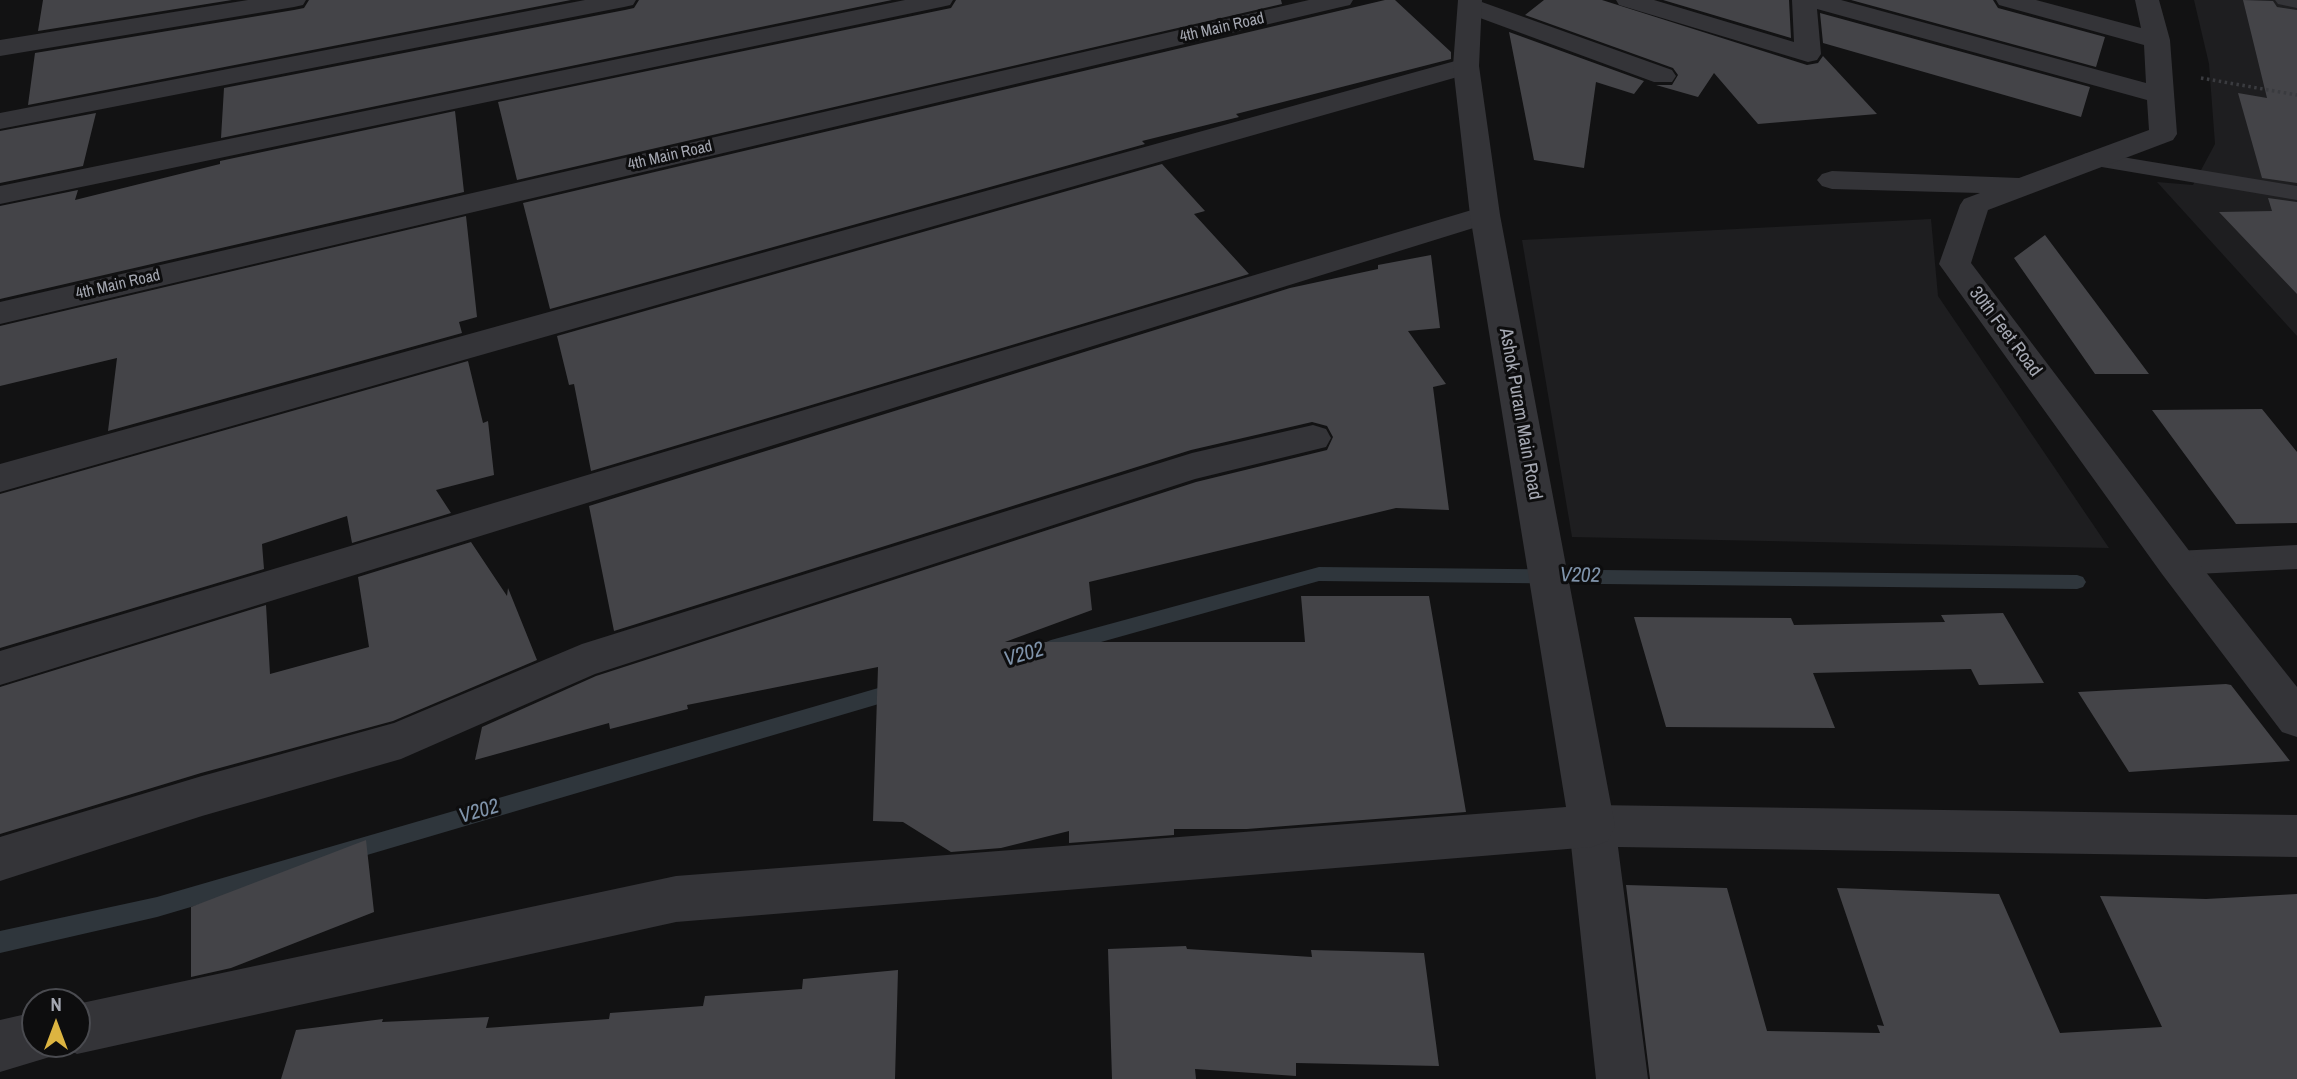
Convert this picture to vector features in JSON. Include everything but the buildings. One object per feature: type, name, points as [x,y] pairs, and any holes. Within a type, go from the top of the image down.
[{"type":"street","points":[[0,48],[155,11],[294,0]]},
{"type":"street","points":[[0,121],[624,0]]},
{"type":"street","points":[[0,195],[941,0]]},
{"type":"street","name":"4th Main Road","points":[[0,313],[1340,0]]},
{"type":"street","points":[[1628,0],[1808,54],[1804,0]]},
{"type":"street","points":[[1813,0],[2159,68]]},
{"type":"street","points":[[2008,0],[2159,68]]},
{"type":"street","name":"30th Feet Road","points":[[2147,0],[2159,68],[2164,135],[2092,159],[1975,205],[1955,264],[2176,563],[2297,719]]},
{"type":"street","points":[[1470,3],[1663,76]]},
{"type":"street","name":"Ashok Puram Main Road","points":[[1470,3],[1466,66],[1485,215],[1592,826],[1622,1079]]},
{"type":"street","points":[[0,478],[1466,66]]},
{"type":"street","points":[[1832,180],[2026,186]]},
{"type":"street","points":[[0,668],[1485,215]]},
{"type":"street","points":[[0,859],[202,796],[401,740],[582,661],[1192,466],[1314,438]]},
{"type":"street","points":[[91,1026],[676,899],[1592,826],[2297,836]]},
{"type":"street","points":[[0,1046],[21,1041]]},
{"type":"lane","points":[[2286,0],[2297,2]]},
{"type":"lane","points":[[2092,159],[2297,193]]},
{"type":"lane","points":[[2176,563],[2297,557]]},
{"type":"path","points":[[2159,68],[2297,95]]},
{"type":"shaded area","points":[[2194,0],[2297,0],[2297,336],[2157,182],[2193,185],[2215,144],[2209,64]]},
{"type":"shaded area","points":[[1931,219],[1938,296],[2109,548],[1572,537],[1522,240]]},
{"type":"waterway","name":"V202","points":[[1051,648],[1319,574],[2077,582]]},
{"type":"waterway","name":"V202","points":[[0,942],[157,907],[899,690]]}]
